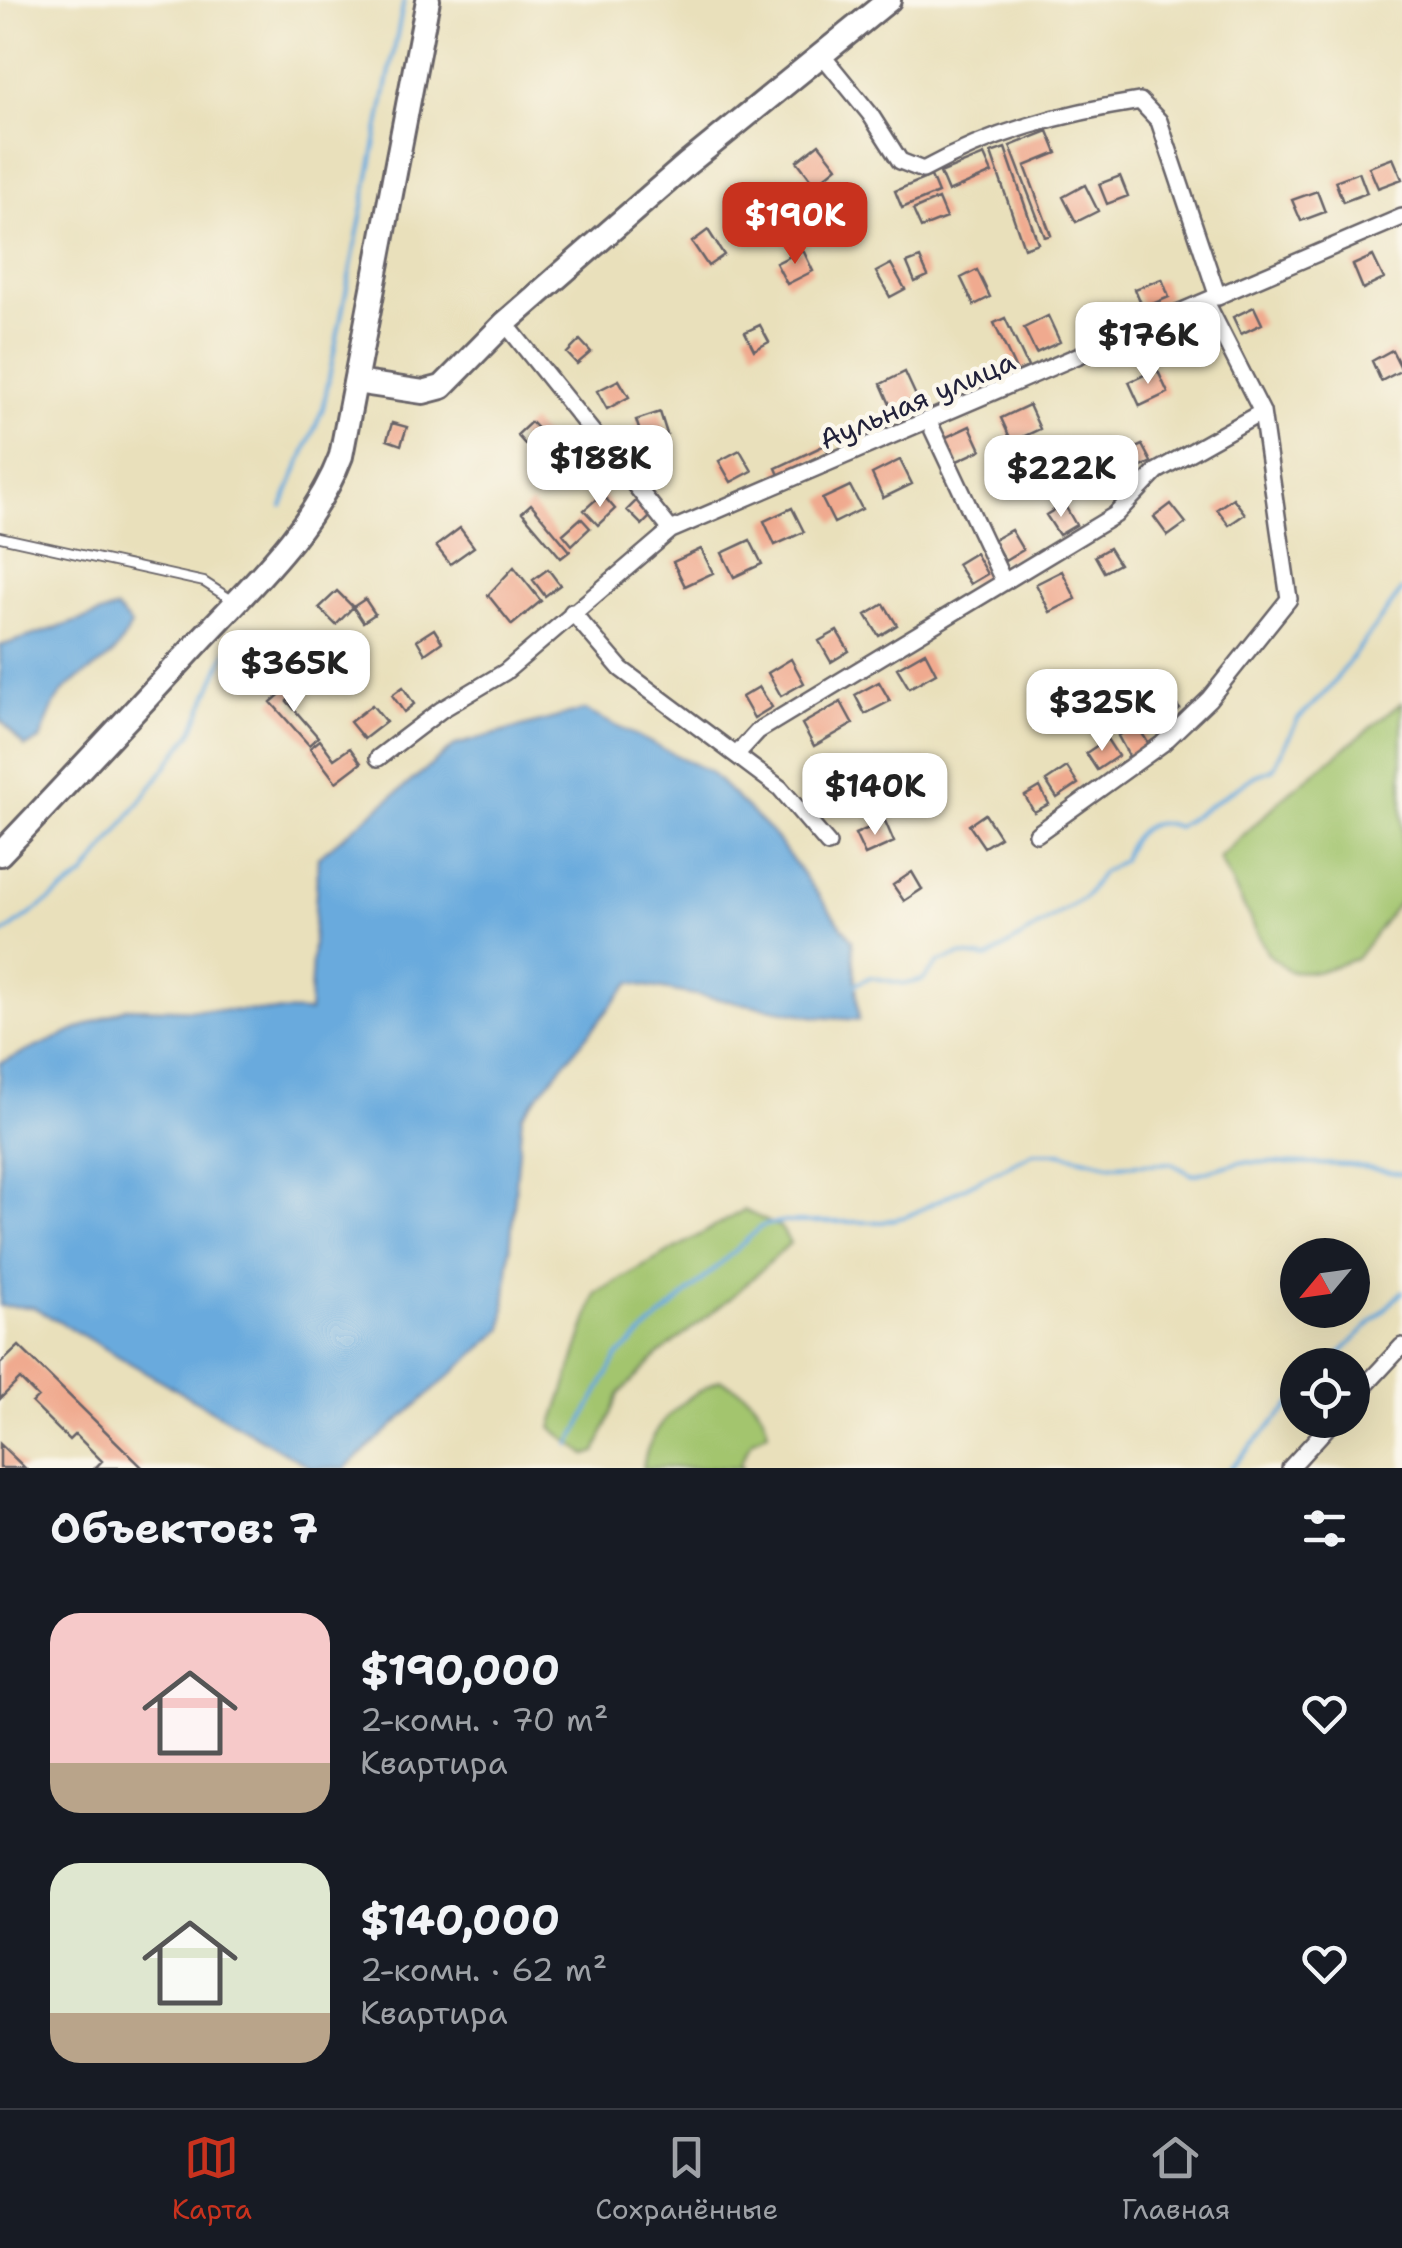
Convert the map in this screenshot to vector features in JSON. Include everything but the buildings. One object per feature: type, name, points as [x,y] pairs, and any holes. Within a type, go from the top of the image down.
[{"type":"main road","points":[[0,854],[236,602],[324,497],[342,456],[428,0]]},
{"type":"main road","points":[[356,382],[432,391],[452,378],[505,323],[702,152],[889,0]]},
{"type":"street","points":[[822,55],[870,114],[900,161],[923,170],[976,141],[1078,110],[1140,101],[1159,121],[1212,300],[1262,412],[1289,600],[1209,698],[1162,744],[1037,834]]},
{"type":"street","name":"Аульная улица","points":[[378,758],[440,710],[506,672],[671,530],[1402,217]]},
{"type":"street","points":[[505,323],[671,530]]},
{"type":"street","points":[[736,755],[758,732],[1115,515],[1157,471],[1262,412]]},
{"type":"street","points":[[929,422],[1003,580]]},
{"type":"street","points":[[572,612],[621,669],[780,788],[828,844]]},
{"type":"street","points":[[1370,1381],[1402,1346]]},
{"type":"street","points":[[1290,1468],[1318,1438]]},
{"type":"lane","points":[[0,537],[204,582],[236,602]]},
{"type":"green space","points":[[1402,702],[1402,898],[1356,959],[1317,972],[1289,971],[1268,954],[1219,858],[1285,796]]},
{"type":"green space","points":[[744,1210],[781,1228],[790,1243],[733,1296],[658,1355],[619,1394],[596,1452],[586,1455],[552,1428],[596,1293]]},
{"type":"green space","points":[[720,1380],[751,1399],[762,1413],[768,1432],[752,1441],[739,1465],[742,1468],[643,1468],[652,1439],[669,1415]]},
{"type":"water","points":[[116,609],[131,625],[118,648],[64,690],[40,740],[25,747],[0,719],[0,646]]},
{"type":"water","points":[[584,710],[710,772],[772,833],[852,940],[859,1020],[817,1017],[630,983],[522,1115],[503,1329],[345,1468],[312,1468],[33,1307],[0,1306],[0,1063],[126,1008],[309,1012],[318,857],[456,745]]},
{"type":"waterway","points":[[282,506],[323,408],[404,0]]},
{"type":"waterway","points":[[851,987],[870,977],[905,984],[923,980],[939,962],[961,955],[988,958],[1085,897],[1101,873],[1123,860],[1142,829],[1158,823],[1177,827],[1254,776],[1273,769],[1298,719],[1328,690],[1402,590]]},
{"type":"waterway","points":[[0,936],[85,875],[193,731],[226,652]]},
{"type":"waterway","points":[[570,1445],[617,1357],[762,1226],[782,1222],[883,1222],[908,1216],[1033,1153],[1060,1153],[1114,1165],[1171,1163],[1193,1175],[1240,1162],[1350,1165],[1402,1174]]},
{"type":"waterway","points":[[1346,1348],[1402,1292]]},
{"type":"waterway","points":[[1230,1468],[1280,1416]]}]
